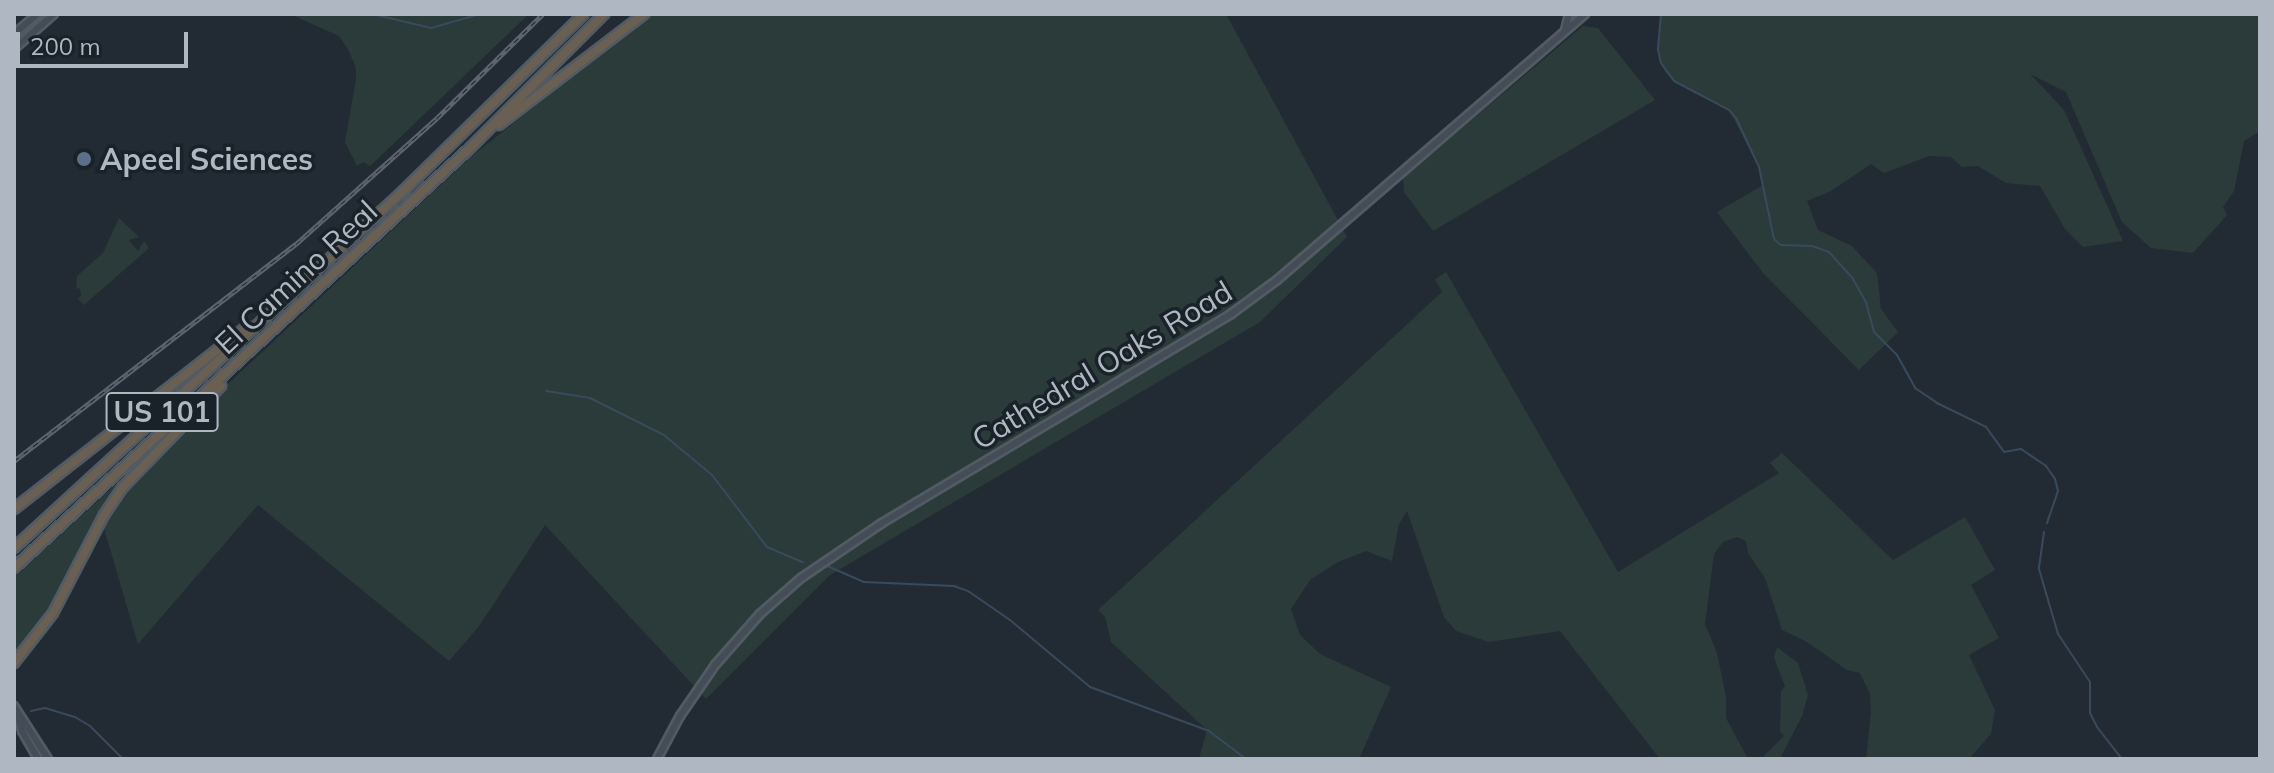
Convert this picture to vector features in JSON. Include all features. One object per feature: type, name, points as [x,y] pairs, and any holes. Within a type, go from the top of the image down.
[{"type":"highway","name":"El Camino Real","points":[[14,548],[412,183],[584,14]]},
{"type":"highway","name":"El Camino Real","points":[[14,568],[470,148],[604,14]]},
{"type":"highway","points":[[470,148],[644,14]]},
{"type":"highway","points":[[14,509],[243,330],[297,281],[310,276]]},
{"type":"highway","points":[[14,663],[53,613],[104,515],[123,487],[280,325]]},
{"type":"main road","points":[[14,34],[38,14]]},
{"type":"main road","points":[[14,49],[54,14]]},
{"type":"main road","points":[[1564,31],[1569,14]]},
{"type":"main road","name":"Cathedral Oaks Road","points":[[657,759],[680,716],[715,665],[760,614],[801,578],[882,523],[1231,314],[1277,280],[1585,14]]},
{"type":"main road","points":[[16,708],[22,731],[38,759]]},
{"type":"main road","points":[[16,708],[48,759]]},
{"type":"shaded area","points":[[290,14],[529,14],[370,166],[363,162],[357,166],[345,142],[356,79],[356,68],[348,49],[339,36]]},
{"type":"shaded area","points":[[651,14],[1226,14],[1347,237],[1260,322],[830,575],[706,699],[545,525],[480,625],[449,661],[258,505],[138,644],[103,525],[120,496],[149,461],[211,400],[467,160]]},
{"type":"shaded area","points":[[1661,14],[2260,14],[2260,131],[2244,141],[2234,191],[2223,207],[2227,215],[2193,253],[2151,248],[2122,222],[2066,92],[2030,74],[2064,110],[2123,241],[2083,247],[2065,229],[2040,186],[2006,183],[1978,166],[1962,167],[1951,157],[1929,156],[1884,173],[1871,164],[1831,191],[1807,201],[1818,230],[1852,246],[1877,273],[1881,309],[1898,332],[1859,370],[1763,273],[1717,212],[1763,185],[1759,167],[1729,110],[1674,81],[1665,72],[1658,50]]},
{"type":"shaded area","points":[[1583,26],[1598,28],[1655,100],[1433,231],[1404,192],[1403,178]]},
{"type":"shaded area","points":[[119,218],[139,237],[129,240],[138,251],[144,241],[149,248],[84,305],[78,299],[81,296],[80,288],[76,289],[77,276],[103,253]]},
{"type":"shaded area","points":[[1446,272],[1618,572],[1779,473],[1770,463],[1782,453],[1893,560],[1965,517],[1995,570],[1971,585],[1999,638],[1969,655],[1995,710],[1991,734],[1969,759],[1866,759],[1870,694],[1860,673],[1847,670],[1807,642],[1782,630],[1765,578],[1748,553],[1746,541],[1737,537],[1723,542],[1714,554],[1705,624],[1717,653],[1726,697],[1726,718],[1748,759],[1660,759],[1560,631],[1489,642],[1456,631],[1444,617],[1407,511],[1399,524],[1392,561],[1366,551],[1336,563],[1310,580],[1291,609],[1300,635],[1320,654],[1391,687],[1359,759],[1199,759],[1207,730],[1111,642],[1105,617],[1098,610],[1442,292],[1435,279]]},
{"type":"shaded area","points":[[125,476],[102,509],[47,613],[14,652],[14,577]]},
{"type":"shaded area","points":[[1777,647],[1798,663],[1808,695],[1802,716],[1780,759],[1761,759],[1784,736],[1780,731],[1781,691],[1785,686],[1774,658]]},
{"type":"waterway","points":[[372,14],[431,28],[480,14]]},
{"type":"waterway","points":[[1661,14],[1658,50],[1661,63],[1674,81],[1729,110],[1736,118],[1759,167],[1774,239],[1781,245],[1812,246],[1829,252],[1853,279],[1866,302],[1874,332],[1897,355],[1915,388],[1937,403],[1986,427],[2004,452],[2021,449],[2046,466],[2055,479],[2058,491],[2047,523]]},
{"type":"waterway","points":[[546,391],[590,398],[664,435],[712,475],[767,547],[803,562]]},
{"type":"waterway","points":[[2044,532],[2039,569],[2058,634],[2090,682],[2090,713],[2097,727],[2122,759]]},
{"type":"waterway","points":[[825,565],[864,582],[954,586],[968,591],[1010,620],[1090,687],[1209,731],[1246,759]]},
{"type":"waterway","points":[[31,711],[45,708],[75,717],[90,726],[123,759]]},
{"type":"railway","points":[[14,461],[296,244],[437,118],[543,14]]},
{"type":"place","name":"Apeel Sciences","points":[[84,159]]}]
